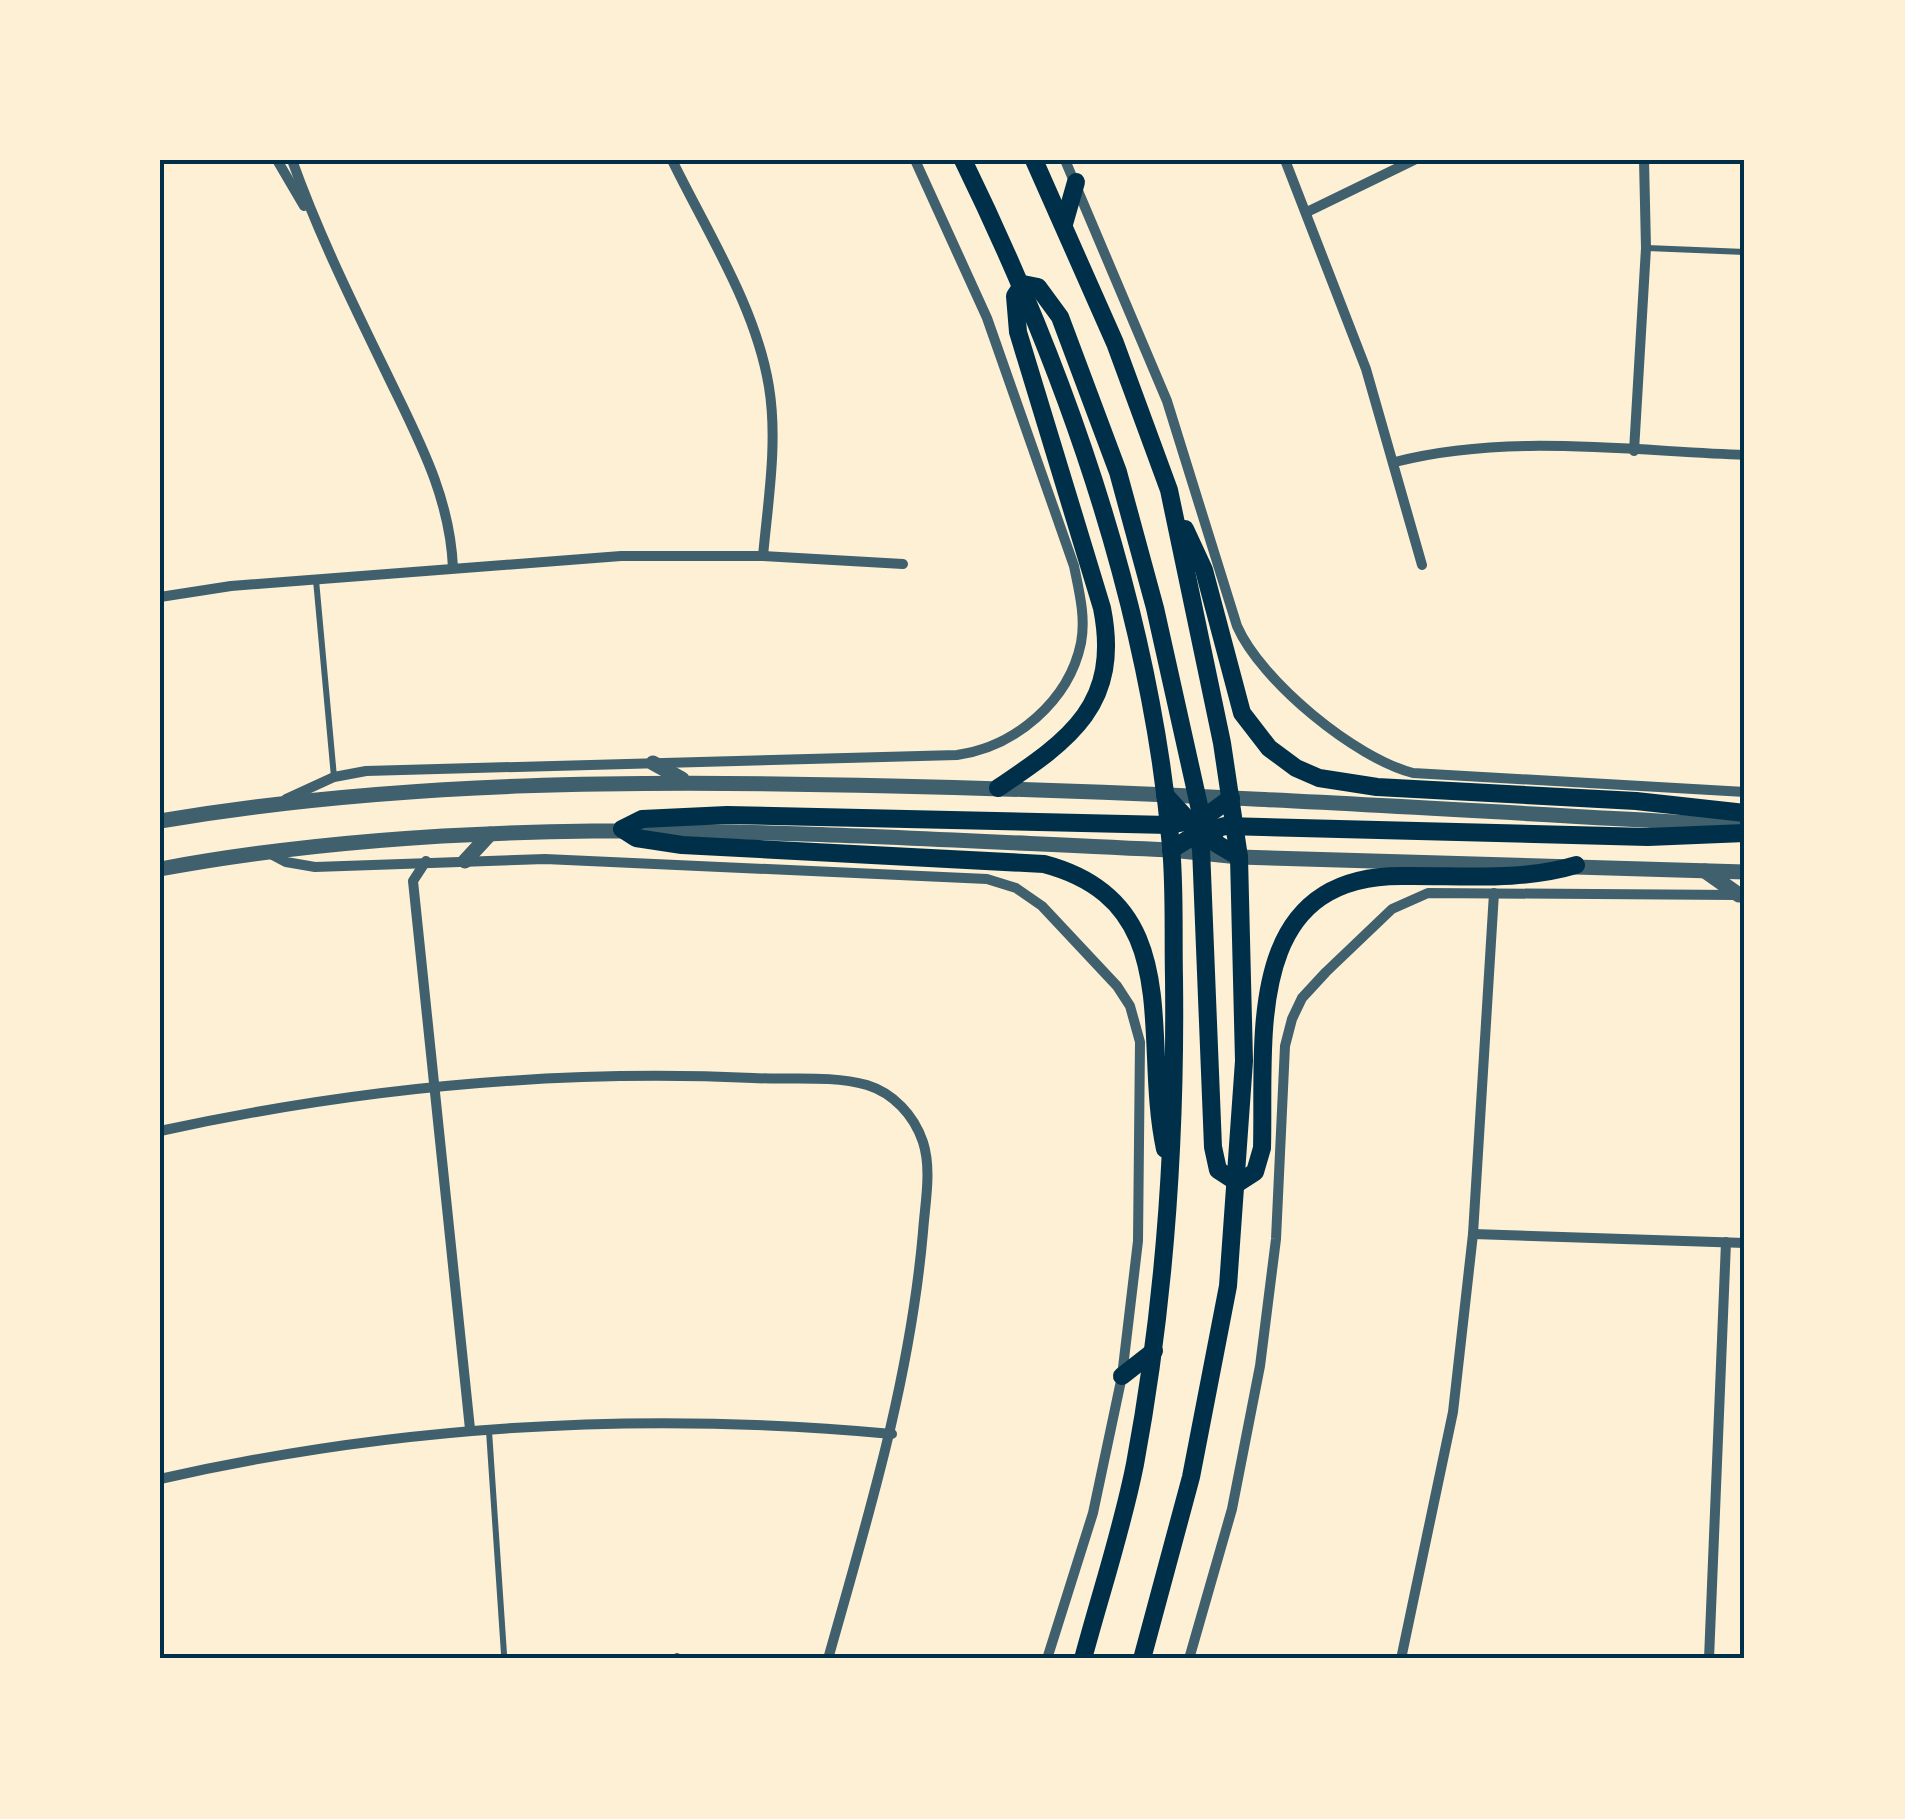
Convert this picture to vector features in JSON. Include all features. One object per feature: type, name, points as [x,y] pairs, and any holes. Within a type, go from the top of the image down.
[{"type":"main road","points":[[962,160],[1023,284],[1114,547],[1144,669],[1172,850],[1175,1079],[1172,1175],[1154,1351],[1134,1469],[1083,1659]]},
{"type":"main road","points":[[1034,160],[1140,403],[1177,517],[1239,857],[1244,1061],[1238,1183],[1214,1370],[1142,1659]]},
{"type":"main road","points":[[1064,224],[1076,182]]},
{"type":"main road","points":[[998,788],[1056,749],[1076,730],[1098,696],[1107,669],[1108,640],[1070,492],[1018,332],[1015,296],[1023,284]]},
{"type":"main road","points":[[1023,284],[1038,288],[1060,317],[1118,472],[1154,608],[1195,796],[1199,832],[1213,1147],[1218,1170],[1238,1183]]},
{"type":"main road","points":[[1177,517],[1204,570],[1242,712],[1269,748],[1296,768],[1319,778],[1377,787],[1636,801],[1745,813]]},
{"type":"main road","points":[[1165,795],[1199,832],[1239,857]]},
{"type":"main road","points":[[1172,850],[1199,832],[1231,798]]},
{"type":"main road","points":[[1172,1175],[1160,1126],[1146,954],[1128,915],[1091,881],[1044,864],[682,845],[636,838],[622,828],[642,818],[726,814],[1168,826],[1199,832],[1235,826],[1648,837],[1745,829]]},
{"type":"main road","points":[[1238,1183],[1255,1172],[1262,1148],[1266,986],[1272,960],[1298,920],[1319,900],[1363,879],[1534,875],[1576,865]]},
{"type":"main road","points":[[1122,1376],[1154,1351]]},
{"type":"street","points":[[277,160],[310,215],[436,476],[451,532],[453,568]]},
{"type":"street","points":[[292,160],[310,215]]},
{"type":"street","points":[[672,160],[744,308],[763,360],[773,442],[763,556]]},
{"type":"street","points":[[280,802],[334,777],[398,769],[980,752],[1042,713],[1076,660],[1083,608],[1068,548],[988,318],[915,160]]},
{"type":"street","points":[[1065,160],[1167,401],[1237,626],[1254,657],[1270,674],[1358,748],[1377,761],[1414,773],[1745,792]]},
{"type":"street","points":[[1285,160],[1366,369],[1396,462],[1422,565]]},
{"type":"street","points":[[1307,212],[1414,160]]},
{"type":"street","points":[[1634,452],[1646,248],[1644,160]]},
{"type":"street","points":[[1396,462],[1484,448],[1745,454]]},
{"type":"street","points":[[160,598],[316,580],[621,556],[763,556],[903,564]]},
{"type":"street","points":[[653,762],[686,781]]},
{"type":"street","points":[[160,822],[280,802],[686,781],[1195,796],[1745,829]]},
{"type":"street","points":[[160,868],[264,850],[622,828],[1172,850]]},
{"type":"street","points":[[465,861],[490,834]]},
{"type":"street","points":[[264,850],[301,866],[545,859],[968,878],[1002,882],[1030,896],[1117,986],[1130,1006],[1140,1042],[1138,1241],[1122,1376],[1088,1532],[1047,1659]]},
{"type":"street","points":[[1239,857],[1745,872]]},
{"type":"street","points":[[426,862],[413,880],[470,1430]]},
{"type":"street","points":[[1705,871],[1742,895]]},
{"type":"street","points":[[1189,1659],[1232,1509],[1260,1366],[1276,1238],[1285,1046],[1302,998],[1392,909],[1428,893],[1742,895]]},
{"type":"street","points":[[1401,1659],[1446,1455],[1473,1234],[1494,893]]},
{"type":"street","points":[[160,1131],[433,1087],[698,1075],[852,1082],[890,1096],[916,1126],[924,1144],[927,1184],[914,1315],[892,1434],[828,1659]]},
{"type":"street","points":[[1473,1234],[1745,1243]]},
{"type":"street","points":[[1710,1659],[1726,1242]]},
{"type":"street","points":[[160,1478],[361,1442],[489,1428],[715,1422],[892,1434]]},
{"type":"lane","points":[[1646,248],[1745,252]]},
{"type":"lane","points":[[316,580],[334,777]]},
{"type":"lane","points":[[489,1428],[504,1654]]}]
